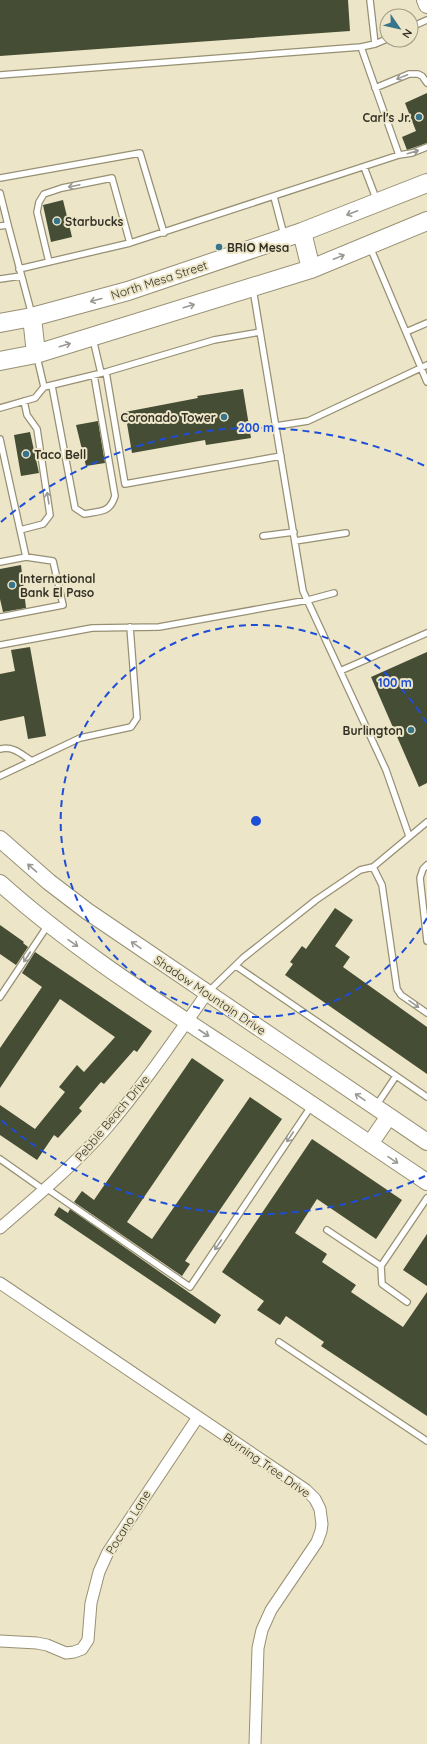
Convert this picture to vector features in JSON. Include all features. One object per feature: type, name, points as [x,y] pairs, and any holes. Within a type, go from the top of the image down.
[{"type":"main road","points":[[425,0],[427,5]]},
{"type":"main road","name":"North Mesa Street","points":[[0,323],[32,317],[128,291],[294,235],[427,183]]},
{"type":"main road","points":[[0,361],[36,354],[252,287],[311,268],[426,224]]},
{"type":"main road","points":[[294,235],[311,268]]},
{"type":"main road","points":[[32,317],[36,354]]},
{"type":"main road","name":"Shadow Mountain Drive","points":[[0,839],[49,882],[87,911],[427,1142]]},
{"type":"main road","points":[[6,891],[48,924],[139,989],[427,1182]]},
{"type":"main road","points":[[370,1144],[389,1116]]},
{"type":"street","name":"Pebble Beach Drive","points":[[0,1228],[45,1189],[104,1131],[138,1090],[207,993]]},
{"type":"street","name":"Burning Tree Drive","points":[[0,1283],[306,1490],[315,1499],[322,1516],[321,1531],[317,1542],[271,1610],[262,1630],[258,1648],[255,1744]]},
{"type":"street","name":"Pocano Lane","points":[[0,1641],[37,1642],[66,1653],[82,1649],[88,1640],[91,1603],[100,1572],[108,1552],[113,1542],[198,1417]]},
{"type":"lane","points":[[370,0],[375,44]]},
{"type":"lane","points":[[0,75],[361,47],[379,42]]},
{"type":"lane","points":[[361,47],[399,155]]},
{"type":"lane","points":[[375,88],[414,74],[422,76],[427,83]]},
{"type":"lane","points":[[20,269],[130,243],[164,233],[399,155],[412,154],[427,147]]},
{"type":"lane","points":[[0,178],[140,153],[164,233]]},
{"type":"lane","points":[[364,167],[378,203]]},
{"type":"lane","points":[[49,262],[37,212],[39,202],[44,194],[62,188],[112,178],[130,243]]},
{"type":"lane","points":[[0,193],[32,317]]},
{"type":"lane","points":[[274,196],[294,235]]},
{"type":"lane","points":[[0,226],[8,225]]},
{"type":"lane","points":[[369,245],[427,382]]},
{"type":"lane","points":[[0,279],[21,276]]},
{"type":"lane","points":[[252,287],[303,590],[386,770],[409,836]]},
{"type":"lane","points":[[406,332],[427,323]]},
{"type":"lane","points":[[0,408],[35,398],[44,387],[104,373],[214,340],[260,332]]},
{"type":"lane","points":[[92,336],[104,373],[125,484],[281,456]]},
{"type":"lane","points":[[36,354],[44,387]]},
{"type":"lane","points":[[276,426],[308,421],[427,365]]},
{"type":"lane","points":[[52,386],[75,508],[84,514],[108,510],[113,504],[115,496],[94,375]]},
{"type":"lane","points":[[20,530],[43,524],[50,515],[36,429],[27,415],[24,401]]},
{"type":"lane","points":[[0,439],[26,557]]},
{"type":"lane","points":[[263,536],[294,532]]},
{"type":"lane","points":[[295,541],[346,533]]},
{"type":"lane","points":[[0,562],[26,557],[53,561],[63,606],[0,617]]},
{"type":"lane","points":[[0,645],[92,628],[163,626],[308,600],[334,593]]},
{"type":"lane","points":[[0,776],[80,738],[127,729],[134,724],[137,718],[130,627]]},
{"type":"lane","points":[[340,671],[427,633]]},
{"type":"lane","points":[[0,749],[10,748],[15,750],[32,762]]},
{"type":"lane","points":[[207,993],[236,966],[316,900],[360,870],[373,867],[427,822]]},
{"type":"lane","points":[[427,866],[423,868],[420,878],[427,941]]},
{"type":"lane","points":[[373,867],[382,885],[397,988],[401,995],[427,1013]]},
{"type":"lane","points":[[0,998],[48,924]]},
{"type":"lane","points":[[236,966],[427,1098]]},
{"type":"lane","points":[[376,1107],[396,1076]]},
{"type":"lane","points":[[0,1159],[190,1287],[312,1105]]},
{"type":"lane","points":[[408,1302],[382,1284],[380,1266],[427,1198]]},
{"type":"lane","points":[[327,1230],[380,1266]]},
{"type":"lane","points":[[279,1342],[427,1441]]},
{"type":"building","points":[[0,0],[348,0],[350,31],[0,56]]},
{"type":"building","name":"Carl's Jr.","points":[[427,93],[427,143],[407,150],[402,137],[416,131],[405,103]]},
{"type":"building","name":"Starbucks","points":[[63,200],[72,237],[51,242],[43,205]]},
{"type":"building","points":[[243,389],[251,438],[206,445],[205,440],[132,453],[125,412],[198,398],[197,396]]},
{"type":"building","points":[[98,421],[105,463],[86,466],[76,425]]},
{"type":"building","name":"Taco Bell","points":[[30,432],[39,473],[21,476],[14,435]]},
{"type":"building","name":"International Bank El Paso","points":[[21,565],[26,608],[3,612],[0,599],[0,569]]},
{"type":"building","points":[[30,647],[46,736],[28,739],[24,716],[0,721],[0,674],[15,671],[11,650]]},
{"type":"building","name":"Burlington","points":[[427,652],[427,783],[419,787],[371,677]]},
{"type":"building","points":[[335,908],[353,920],[335,946],[350,957],[343,967],[427,1027],[427,1074],[285,975],[293,964],[290,962],[302,946],[306,949]]},
{"type":"building","points":[[0,925],[24,942],[23,943],[28,947],[16,965],[0,954]]},
{"type":"building","points":[[35,952],[152,1031],[137,1052],[134,1050],[104,1084],[101,1082],[79,1108],[82,1111],[58,1138],[54,1135],[37,1160],[0,1135],[0,1105],[35,1129],[65,1092],[59,1087],[77,1065],[84,1072],[115,1037],[60,999],[0,1088],[0,1048],[42,987],[22,973]]},
{"type":"building","points":[[192,1058],[224,1080],[127,1222],[152,1239],[250,1097],[282,1119],[185,1261],[190,1264],[182,1276],[74,1202],[82,1191],[94,1200]]},
{"type":"building","points":[[312,1139],[402,1200],[376,1239],[317,1199],[295,1233],[327,1254],[322,1262],[356,1285],[351,1292],[403,1327],[427,1292],[427,1416],[321,1346],[324,1342],[286,1316],[280,1325],[257,1310],[264,1301],[222,1272]]},
{"type":"building","points":[[59,1207],[68,1213],[70,1209],[221,1315],[215,1324],[54,1215]]},
{"type":"building","points":[[427,1234],[427,1286],[403,1270]]},
{"type":"place","name":"Carl's Jr.","points":[[419,117]]},
{"type":"place","name":"Starbucks","points":[[57,221]]},
{"type":"place","name":"BRIO Mesa","points":[[219,247]]},
{"type":"place","name":"Coronado Tower","points":[[224,417]]},
{"type":"place","name":"Taco Bell","points":[[26,454]]},
{"type":"place","name":"International Bank El Paso","points":[[12,585]]},
{"type":"place","name":"Burlington","points":[[411,730]]}]
